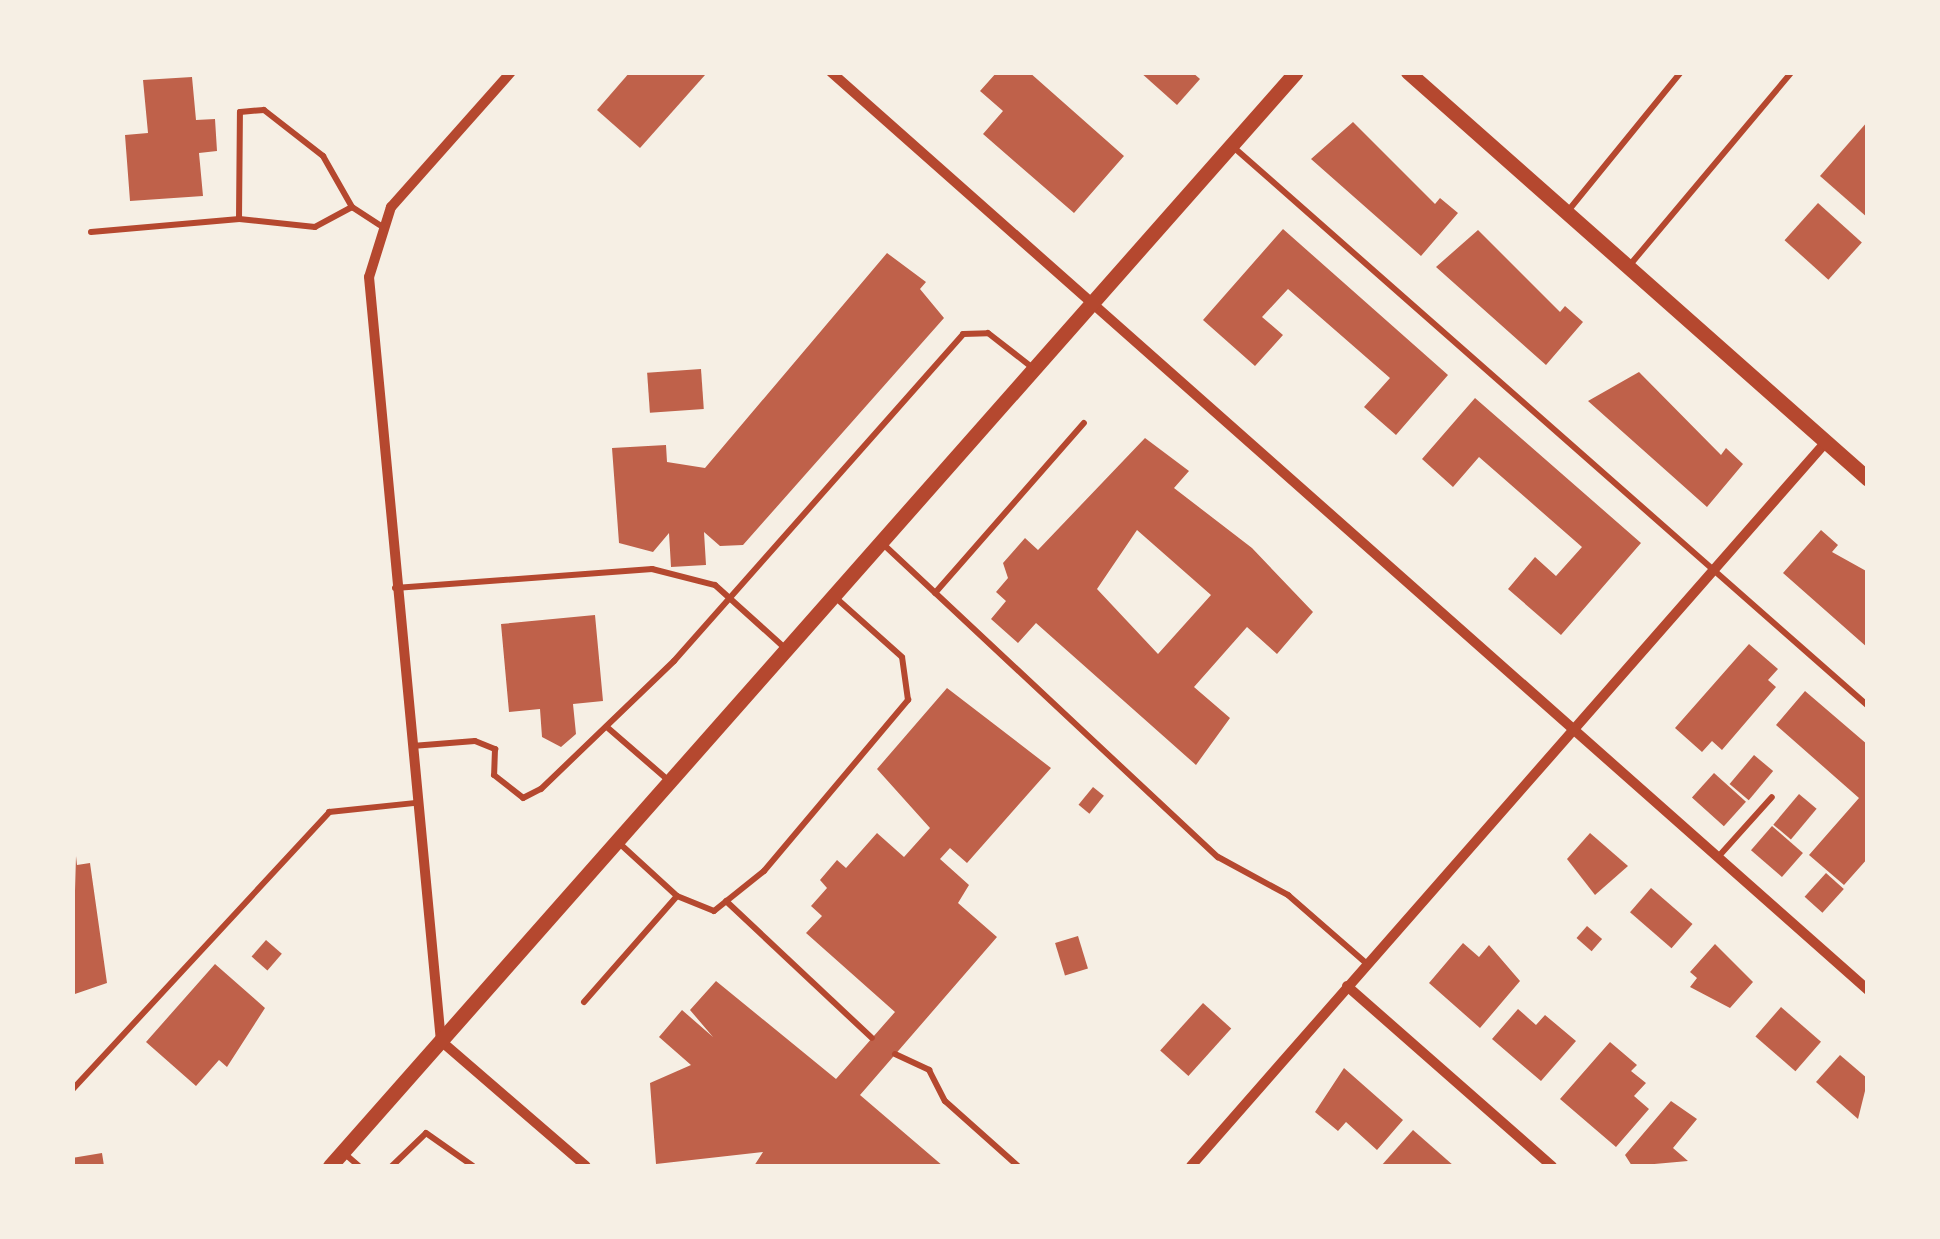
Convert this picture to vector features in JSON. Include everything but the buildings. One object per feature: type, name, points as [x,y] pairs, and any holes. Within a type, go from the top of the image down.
[{"type":"street","points":[[511,72],[380,225],[369,277],[408,746],[441,1041],[586,1166]]},
{"type":"street","points":[[831,72],[1868,990]]},
{"type":"street","points":[[330,1166],[1296,72]]},
{"type":"street","points":[[1408,72],[1868,479]]},
{"type":"street","points":[[1191,1166],[1826,442]]},
{"type":"street","points":[[1347,986],[1552,1166]]},
{"type":"lane","points":[[1566,213],[1682,72]]},
{"type":"lane","points":[[1628,267],[1792,72]]},
{"type":"lane","points":[[240,218],[240,112],[264,110],[323,156],[352,206],[380,225]]},
{"type":"lane","points":[[1231,145],[1868,706]]},
{"type":"lane","points":[[90,232],[240,218],[315,227],[352,206]]},
{"type":"lane","points":[[408,746],[475,741],[494,749],[494,775],[523,798],[608,728],[963,334],[988,332],[1034,368]]},
{"type":"lane","points":[[935,593],[1084,423]]},
{"type":"lane","points":[[881,542],[1218,857],[1288,894],[1367,964]]},
{"type":"lane","points":[[394,588],[618,568],[689,578],[728,596],[786,649]]},
{"type":"lane","points":[[617,842],[677,896],[714,911],[764,870],[908,700],[902,657],[834,596]]},
{"type":"lane","points":[[608,728],[670,782]]},
{"type":"lane","points":[[1719,856],[1772,796]]},
{"type":"lane","points":[[72,1090],[328,812],[414,803]]},
{"type":"lane","points":[[584,1002],[677,896]]},
{"type":"lane","points":[[726,902],[872,1038]]},
{"type":"lane","points":[[896,1054],[929,1070],[945,1101],[1018,1166]]},
{"type":"lane","points":[[392,1166],[426,1132],[473,1166]]},
{"type":"lane","points":[[343,1151],[359,1166]]}]
